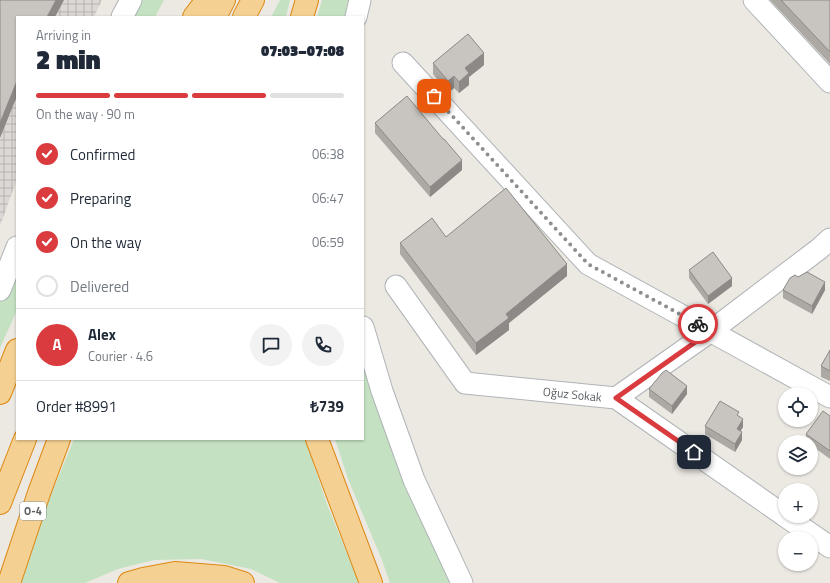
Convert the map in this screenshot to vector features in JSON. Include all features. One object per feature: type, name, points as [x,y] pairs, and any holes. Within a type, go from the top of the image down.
[{"type":"highway","points":[[195,16],[208,0]]},
{"type":"highway","points":[[216,16],[224,0]]},
{"type":"highway","points":[[245,16],[253,0]]},
{"type":"highway","points":[[302,16],[307,0]]},
{"type":"highway","points":[[0,393],[16,353]]},
{"type":"highway","points":[[0,503],[25,440]]},
{"type":"highway","name":"O-4","points":[[9,583],[59,440]]},
{"type":"highway","points":[[318,440],[371,583]]},
{"type":"highway","points":[[129,583],[143,579],[175,574],[224,576],[243,583]]},
{"type":"street","points":[[122,16],[130,0]]},
{"type":"street","points":[[356,16],[360,0]]},
{"type":"street","points":[[754,0],[830,82]]},
{"type":"street","points":[[403,63],[588,264],[830,397]]},
{"type":"street","points":[[616,398],[826,248]]},
{"type":"street","points":[[0,290],[16,250]]},
{"type":"street","name":"Oğuz Sokak","points":[[396,286],[465,383],[616,398],[778,511]]},
{"type":"street","points":[[364,330],[382,391],[414,480],[462,583]]},
{"type":"street","name":"Oğuz Sokak","points":[[795,523],[830,547]]},
{"type":"shaded area","points":[[0,0],[102,0],[94,16],[16,16],[16,182],[0,226]]},
{"type":"green space","points":[[137,0],[164,0],[156,16],[129,16]]},
{"type":"green space","points":[[280,0],[290,0],[286,16],[272,16]]},
{"type":"green space","points":[[322,0],[348,0],[345,16],[317,16]]},
{"type":"green space","points":[[16,260],[16,312],[0,348],[0,300]]},
{"type":"green space","points":[[364,365],[453,583],[390,583],[348,479],[335,440],[364,440]]},
{"type":"green space","points":[[74,440],[305,440],[328,507],[359,583],[280,583],[251,569],[201,559],[154,560],[118,569],[85,583],[19,583],[35,534]]},
{"type":"building","points":[[0,0],[56,0],[48,16],[16,16],[16,83],[0,123]]},
{"type":"building","points":[[781,0],[830,0],[830,52]]},
{"type":"building","points":[[468,34],[484,53],[465,68],[469,73],[459,82],[454,76],[448,81],[433,63]]},
{"type":"building","points":[[407,96],[462,160],[430,187],[375,123]]},
{"type":"building","points":[[506,188],[567,264],[506,314],[509,318],[476,343],[400,243],[432,218],[446,237]]},
{"type":"building","points":[[713,252],[732,278],[708,296],[689,270]]},
{"type":"building","points":[[807,272],[825,282],[812,306],[783,290],[790,278],[795,275],[798,277]]},
{"type":"building","points":[[830,350],[830,371],[821,366]]},
{"type":"building","points":[[666,370],[687,386],[672,406],[649,389]]},
{"type":"building","points":[[720,401],[739,412],[737,415],[743,419],[737,429],[742,432],[735,444],[705,426]]},
{"type":"building","points":[[823,411],[830,416],[830,451],[818,442],[818,435],[806,434],[811,427],[818,427],[818,418]]},
{"type":"way so far","points":[[434,96],[588,264],[698,324]]},
{"type":"route","points":[[694,452],[616,398],[711,331],[698,324]]}]
